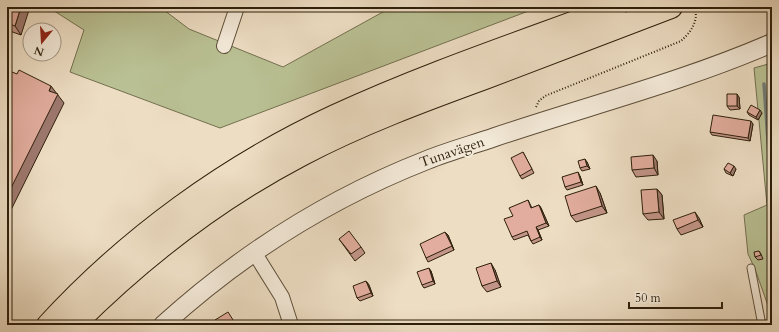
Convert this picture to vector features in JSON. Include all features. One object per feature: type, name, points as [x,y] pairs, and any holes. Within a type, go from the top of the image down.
[{"type":"highway","points":[[48,325],[84,288],[145,234],[199,194],[275,147],[334,117],[396,90],[616,7]]},
{"type":"highway","points":[[74,325],[122,279],[186,227],[238,191],[301,155],[340,136],[403,109],[671,7]]},
{"type":"street","points":[[224,46],[237,7]]},
{"type":"street","name":"Tunavägen","points":[[163,325],[206,288],[254,252],[280,235],[377,182],[428,159],[695,73],[772,43]]},
{"type":"street","points":[[254,252],[282,297],[291,325]]},
{"type":"lane","points":[[751,268],[762,325]]},
{"type":"path","points":[[539,123],[536,113],[537,106],[545,96],[681,41],[689,34],[693,27],[696,14],[694,7]]},
{"type":"green space","points":[[48,7],[160,7],[189,29],[283,67],[392,7],[539,7],[220,128],[70,72],[84,30]]},
{"type":"green space","points":[[772,63],[772,317],[755,269],[748,254],[744,215],[767,205],[754,68]]},
{"type":"building","points":[[7,7],[21,7],[15,26],[7,23]]},
{"type":"building","points":[[7,70],[17,74],[19,70],[51,86],[49,91],[58,94],[7,196]]},
{"type":"building","points":[[727,94],[737,94],[737,106],[727,106]]},
{"type":"building","points":[[751,105],[760,110],[756,117],[747,112]]},
{"type":"building","points":[[713,115],[751,121],[748,138],[710,132]]},
{"type":"building","points":[[523,152],[532,169],[520,176],[511,158]]},
{"type":"building","points":[[653,155],[654,168],[632,170],[631,157]]},
{"type":"building","points":[[585,159],[587,166],[580,168],[578,161]]},
{"type":"building","points":[[728,163],[734,166],[730,173],[724,169]]},
{"type":"building","points":[[578,172],[581,182],[565,187],[562,177]]},
{"type":"building","points":[[596,186],[602,206],[571,216],[565,196]]},
{"type":"building","points":[[657,189],[659,212],[643,214],[641,190]]},
{"type":"building","points":[[528,200],[531,208],[539,205],[546,223],[536,227],[540,237],[531,241],[527,231],[512,237],[504,219],[513,216],[509,208]]},
{"type":"building","points":[[695,212],[698,220],[677,229],[673,220]]},
{"type":"building","points":[[349,231],[361,247],[351,254],[339,239]]},
{"type":"building","points":[[445,232],[452,246],[426,258],[420,244]]},
{"type":"building","points":[[759,251],[761,255],[755,257],[754,252]]},
{"type":"building","points":[[491,263],[497,281],[482,286],[476,268]]},
{"type":"building","points":[[429,268],[433,281],[422,285],[417,272]]},
{"type":"building","points":[[366,281],[371,293],[357,298],[353,286]]},
{"type":"building","points":[[228,312],[235,323],[232,325],[218,325],[215,320]]},
{"type":"waterway","points":[[764,84],[772,198]]}]
